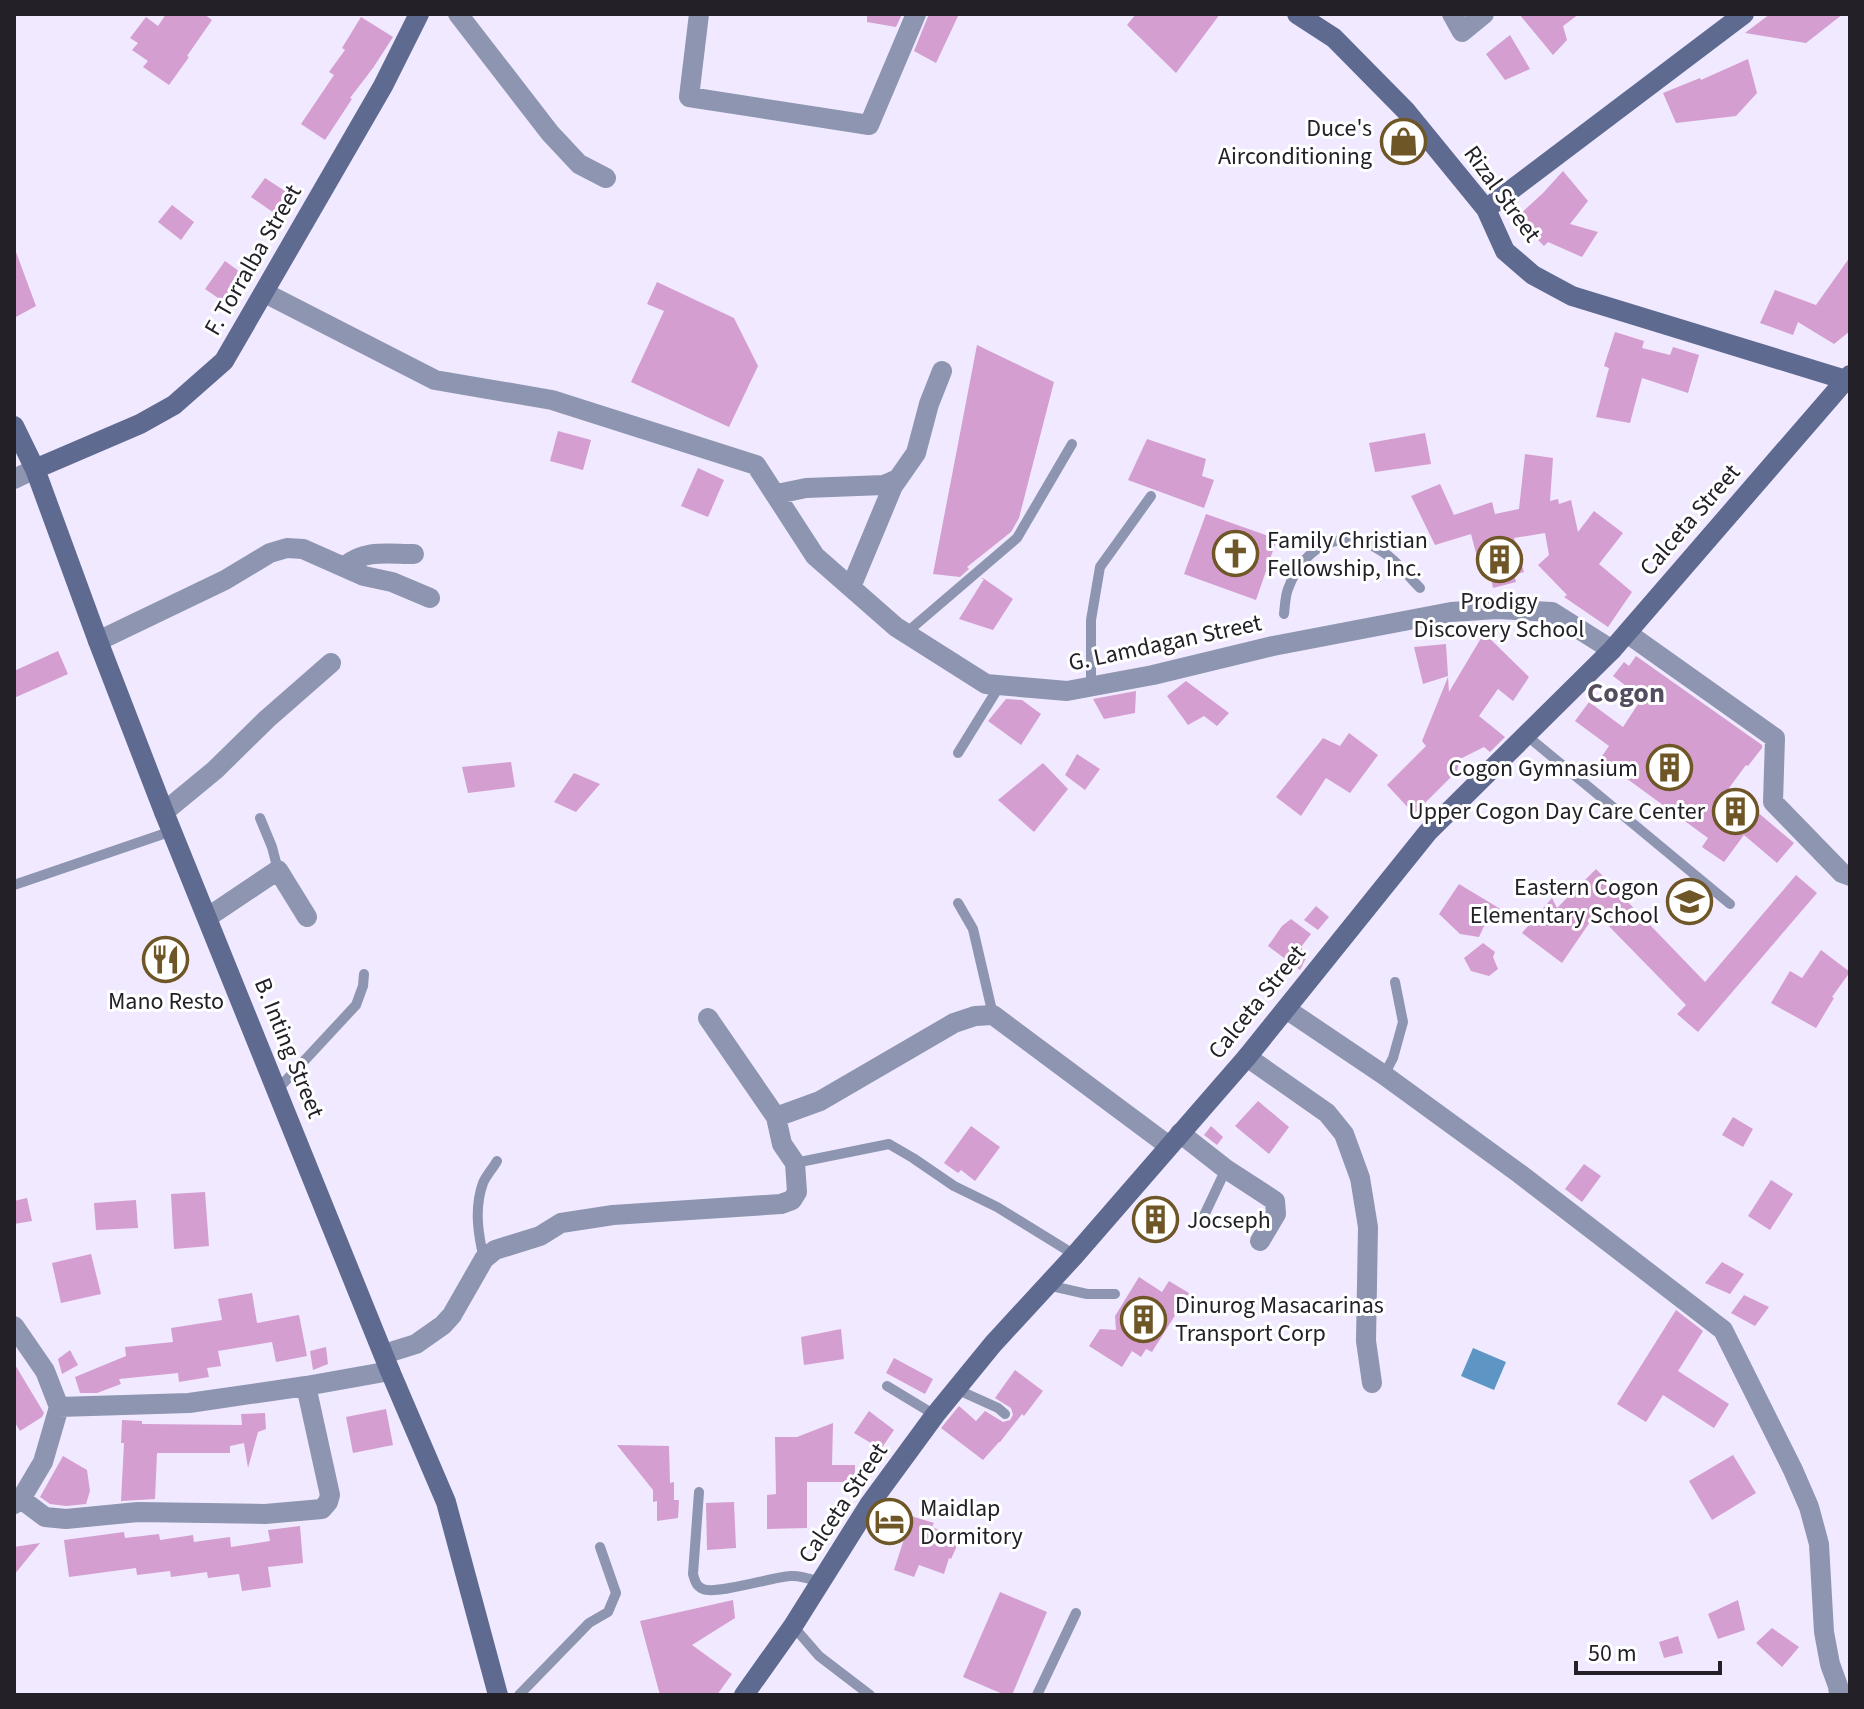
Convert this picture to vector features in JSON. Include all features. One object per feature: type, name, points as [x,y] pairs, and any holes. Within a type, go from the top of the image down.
[{"type":"street","name":"F. Torralba Street","points":[[14,479],[140,424],[174,405],[224,361],[383,86],[419,14]]},
{"type":"street","points":[[458,14],[550,133],[579,164],[606,178]]},
{"type":"street","points":[[699,14],[689,97],[869,125],[916,14]]},
{"type":"street","name":"Rizal Street","points":[[1297,14],[1334,38],[1406,111],[1486,209],[1505,251],[1533,275],[1572,296],[1849,379]]},
{"type":"street","points":[[1452,14],[1462,32],[1484,14]]},
{"type":"street","points":[[1486,209],[1744,14]]},
{"type":"street","name":"G. Lamdagan Street","points":[[265,293],[435,380],[552,400],[756,465],[815,556],[896,627],[986,684],[1067,691],[1153,675],[1273,646],[1451,612],[1497,609],[1552,612],[1612,650]]},
{"type":"street","points":[[851,587],[893,486],[916,453],[929,404],[942,371]]},
{"type":"street","name":"Calceta Street","points":[[744,1695],[793,1626],[869,1505],[935,1415],[993,1344],[1075,1255],[1247,1057],[1428,832],[1612,650],[1849,379]]},
{"type":"street","name":"B. Inting Street","points":[[14,426],[35,469],[168,822],[446,1502],[498,1695]]},
{"type":"street","points":[[777,494],[806,488],[884,485],[898,479]]},
{"type":"street","points":[[98,641],[225,580],[270,553],[287,548],[303,549],[364,576],[392,582],[430,598]]},
{"type":"street","points":[[345,566],[354,558],[373,554],[418,551],[392,582]]},
{"type":"street","points":[[1627,633],[1775,738],[1773,802],[1842,873],[1850,876]]},
{"type":"street","points":[[168,822],[267,719],[331,663]]},
{"type":"street","points":[[208,917],[278,870],[307,917]]},
{"type":"street","points":[[1286,1009],[1384,1075],[1520,1174],[1723,1330],[1809,1507],[1819,1544],[1824,1632],[1839,1695]]},
{"type":"street","points":[[776,1117],[820,1101],[954,1023],[975,1016],[993,1015],[1090,1089],[1275,1201],[1276,1214],[1260,1241]]},
{"type":"street","points":[[59,1407],[189,1403],[306,1386],[387,1362],[416,1344],[452,1315],[484,1259],[495,1250],[540,1236],[561,1223],[613,1215],[781,1204],[792,1200],[797,1192],[795,1163],[782,1144],[776,1117],[708,1018]]},
{"type":"street","points":[[1247,1057],[1327,1113],[1344,1134],[1360,1178],[1368,1227],[1366,1341],[1372,1383]]},
{"type":"street","points":[[14,1326],[45,1371],[59,1407],[43,1462],[18,1501],[45,1517],[66,1519],[138,1512],[265,1514],[322,1509],[330,1495],[306,1386]]},
{"type":"lane","points":[[906,633],[1017,538],[1072,444]]},
{"type":"lane","points":[[1091,687],[1091,620],[1100,567],[1151,496]]},
{"type":"lane","points":[[1284,614],[1287,591],[1303,562],[1322,545],[1335,541],[1364,543],[1385,553],[1420,588]]},
{"type":"lane","points":[[958,753],[1000,685]]},
{"type":"lane","points":[[1526,735],[1730,904]]},
{"type":"lane","points":[[260,818],[278,870]]},
{"type":"lane","points":[[14,885],[168,822]]},
{"type":"lane","points":[[958,903],[973,929],[993,1015]]},
{"type":"lane","points":[[278,1089],[356,1005],[364,974]]},
{"type":"lane","points":[[1384,1075],[1393,1058],[1403,1022],[1395,982]]},
{"type":"lane","points":[[795,1163],[889,1144],[954,1186],[997,1207],[1075,1255]]},
{"type":"lane","points":[[484,1259],[478,1235],[478,1213],[483,1183],[497,1161]]},
{"type":"lane","points":[[1200,1224],[1226,1169]]},
{"type":"lane","points":[[1047,1285],[1087,1294],[1115,1294]]},
{"type":"lane","points":[[887,1386],[935,1415]]},
{"type":"lane","points":[[956,1389],[1005,1414]]},
{"type":"lane","points":[[699,1492],[693,1574],[696,1585],[701,1589],[708,1591],[792,1575],[821,1582]]},
{"type":"lane","points":[[519,1695],[589,1623],[608,1612],[616,1593],[600,1547]]},
{"type":"lane","points":[[1037,1695],[1076,1613]]},
{"type":"lane","points":[[793,1626],[819,1656],[870,1695]]},
{"type":"water","points":[[1473,1348],[1506,1362],[1494,1390],[1461,1376]]},
{"type":"building","points":[[166,14],[204,14],[212,20],[169,85],[143,67],[148,61],[132,50],[138,43],[130,38],[146,17],[158,26]]},
{"type":"building","points":[[867,14],[902,14],[896,27],[867,22]]},
{"type":"building","points":[[929,14],[959,14],[936,63],[914,51]]},
{"type":"building","points":[[1136,14],[1220,14],[1176,73],[1127,25]]},
{"type":"building","points":[[1519,14],[1579,14],[1563,26],[1567,40],[1553,55]]},
{"type":"building","points":[[1770,14],[1843,14],[1806,43],[1745,33]]},
{"type":"building","points":[[361,17],[393,37],[325,140],[301,124],[334,75],[329,72],[345,50],[342,48]]},
{"type":"building","points":[[1510,35],[1530,69],[1505,80],[1486,54]]},
{"type":"building","points":[[1748,59],[1757,93],[1736,116],[1676,123],[1663,93]]},
{"type":"building","points":[[1563,171],[1588,201],[1570,224],[1598,232],[1582,257],[1548,242],[1544,246],[1516,218]]},
{"type":"building","points":[[265,178],[291,195],[277,215],[251,197]]},
{"type":"building","points":[[172,205],[194,222],[181,240],[158,222]]},
{"type":"building","points":[[14,252],[36,306],[14,318]]},
{"type":"building","points":[[1850,257],[1850,331],[1834,344],[1798,322],[1793,335],[1760,323],[1775,290],[1816,305]]},
{"type":"building","points":[[225,261],[243,274],[224,302],[205,289]]},
{"type":"building","points":[[657,282],[734,318],[758,366],[729,427],[631,382],[664,311],[647,304]]},
{"type":"building","points":[[1615,332],[1644,341],[1642,348],[1670,355],[1673,347],[1699,355],[1688,393],[1642,378],[1630,423],[1596,417],[1609,368],[1604,366]]},
{"type":"building","points":[[977,345],[1054,382],[1019,518],[1011,532],[967,567],[969,569],[960,577],[933,574]]},
{"type":"building","points":[[558,431],[591,440],[583,470],[550,461]]},
{"type":"building","points":[[1425,433],[1431,464],[1375,472],[1369,443]]},
{"type":"building","points":[[1147,439],[1206,459],[1202,476],[1214,480],[1204,508],[1128,480]]},
{"type":"building","points":[[1525,454],[1553,458],[1550,501],[1558,499],[1559,504],[1571,500],[1578,532],[1594,511],[1623,533],[1599,564],[1632,592],[1608,627],[1564,597],[1567,595],[1538,565],[1549,555],[1545,533],[1514,538],[1524,572],[1514,575],[1516,582],[1493,588],[1490,574],[1482,576],[1471,534],[1435,545],[1411,496],[1440,484],[1454,515],[1492,502],[1495,514],[1519,509]]},
{"type":"building","points":[[698,468],[724,480],[708,517],[681,506]]},
{"type":"building","points":[[1206,514],[1277,539],[1256,600],[1184,574]]},
{"type":"building","points":[[983,578],[1013,599],[993,630],[959,619]]},
{"type":"building","points":[[1484,633],[1529,677],[1513,701],[1498,689],[1479,716],[1505,737],[1490,752],[1484,747],[1460,759],[1457,771],[1414,814],[1387,785],[1426,746],[1422,741],[1448,677],[1449,692]]},
{"type":"building","points":[[1446,644],[1448,676],[1423,684],[1414,647]]},
{"type":"building","points":[[58,651],[68,674],[14,698],[14,671]]},
{"type":"building","points":[[1636,656],[1762,745],[1729,788],[1794,843],[1777,863],[1744,835],[1724,862],[1702,847],[1708,838],[1600,759],[1609,746],[1575,721],[1589,702],[1623,727],[1642,698],[1613,676],[1624,662],[1629,666]]},
{"type":"building","points":[[1186,681],[1229,713],[1217,726],[1204,716],[1188,725],[1167,696]]},
{"type":"building","points":[[1136,691],[1135,713],[1104,719],[1093,699]]},
{"type":"building","points":[[1006,699],[1022,700],[1041,714],[1021,745],[988,721]]},
{"type":"building","points":[[1349,733],[1378,755],[1350,793],[1326,778],[1301,816],[1276,797],[1323,738],[1340,746]]},
{"type":"building","points":[[1077,754],[1100,769],[1085,790],[1065,775]]},
{"type":"building","points":[[511,762],[515,787],[468,793],[462,767]]},
{"type":"building","points":[[1043,763],[1068,789],[1034,832],[998,800]]},
{"type":"building","points":[[574,773],[600,784],[576,812],[554,802]]},
{"type":"building","points":[[1596,869],[1705,982],[1796,875],[1817,893],[1698,1032],[1677,1014],[1686,1005],[1596,913],[1562,963],[1522,933],[1552,898],[1557,908]]},
{"type":"building","points":[[1459,884],[1507,913],[1486,922],[1479,937],[1460,934],[1439,914]]},
{"type":"building","points":[[1316,906],[1329,917],[1318,930],[1304,920]]},
{"type":"building","points":[[1291,919],[1311,934],[1301,947],[1306,958],[1300,970],[1268,946]]},
{"type":"building","points":[[1483,943],[1495,952],[1493,957],[1498,969],[1489,976],[1471,971],[1464,958]]},
{"type":"building","points":[[1821,950],[1850,972],[1832,997],[1816,1028],[1771,1003],[1790,971],[1802,978]]},
{"type":"building","points":[[1258,1101],[1289,1127],[1269,1154],[1235,1126]]},
{"type":"building","points":[[1733,1117],[1753,1129],[1743,1147],[1722,1135]]},
{"type":"building","points":[[971,1126],[1000,1147],[975,1181],[961,1170],[958,1173],[944,1163]]},
{"type":"building","points":[[1211,1126],[1223,1137],[1217,1145],[1204,1135]]},
{"type":"building","points":[[1584,1164],[1601,1176],[1582,1202],[1565,1189]]},
{"type":"building","points":[[1771,1180],[1793,1194],[1770,1230],[1748,1216]]},
{"type":"building","points":[[205,1192],[209,1246],[174,1249],[171,1194]]},
{"type":"building","points":[[27,1198],[32,1221],[14,1224],[14,1201]]},
{"type":"building","points":[[136,1200],[138,1228],[96,1230],[94,1203]]},
{"type":"building","points":[[1148,1207],[1171,1223],[1157,1242],[1133,1226]]},
{"type":"building","points":[[91,1254],[101,1294],[61,1303],[52,1263]]},
{"type":"building","points":[[1722,1262],[1744,1274],[1730,1294],[1705,1283]]},
{"type":"building","name":"Dinurog Masacarinas Transport Corp","points":[[1139,1277],[1162,1292],[1169,1281],[1189,1293],[1152,1352],[1146,1349],[1141,1357],[1132,1351],[1122,1367],[1089,1346],[1100,1329],[1116,1330],[1115,1316]]},
{"type":"building","points":[[252,1293],[257,1323],[299,1315],[307,1356],[276,1362],[272,1342],[218,1351],[221,1366],[207,1368],[209,1377],[179,1382],[178,1373],[119,1379],[121,1384],[97,1393],[80,1393],[75,1377],[126,1356],[125,1347],[173,1342],[171,1328],[222,1320],[218,1299]]},
{"type":"building","points":[[1744,1295],[1769,1307],[1755,1326],[1731,1313]]},
{"type":"building","points":[[1676,1310],[1703,1331],[1678,1371],[1729,1404],[1714,1428],[1663,1395],[1646,1422],[1617,1404]]},
{"type":"building","points":[[841,1329],[844,1359],[804,1365],[801,1337]]},
{"type":"building","points":[[326,1347],[328,1364],[313,1370],[310,1351]]},
{"type":"building","points":[[70,1350],[78,1365],[62,1374],[58,1359]]},
{"type":"building","points":[[894,1358],[933,1379],[925,1394],[886,1373]]},
{"type":"building","points":[[14,1363],[44,1413],[20,1431],[14,1421]]},
{"type":"building","points":[[1015,1370],[1043,1391],[983,1460],[941,1428],[959,1406],[976,1421],[985,1411],[1003,1422],[1010,1420],[1013,1415],[1011,1408],[995,1398]]},
{"type":"building","points":[[386,1409],[393,1445],[353,1453],[346,1417]]},
{"type":"building","points":[[869,1411],[894,1430],[881,1449],[854,1433]]},
{"type":"building","points":[[265,1413],[266,1429],[258,1432],[248,1468],[244,1443],[230,1446],[230,1453],[157,1453],[155,1499],[121,1501],[122,1420],[142,1421],[142,1424],[242,1425],[241,1414]]},
{"type":"building","points":[[833,1423],[832,1465],[855,1465],[855,1482],[807,1482],[807,1528],[767,1529],[767,1495],[776,1494],[775,1437],[797,1437]]},
{"type":"building","points":[[617,1445],[669,1446],[670,1483],[674,1482],[674,1500],[679,1500],[678,1518],[657,1521],[657,1501],[653,1502],[653,1490]]},
{"type":"building","points":[[1733,1455],[1756,1493],[1712,1520],[1689,1481]]},
{"type":"building","points":[[63,1456],[87,1470],[90,1491],[86,1504],[50,1504],[40,1497]]},
{"type":"building","points":[[734,1502],[736,1548],[707,1550],[706,1503]]},
{"type":"building","points":[[885,1508],[934,1523],[932,1527],[960,1539],[944,1574],[919,1565],[914,1577],[894,1570],[904,1539],[877,1530]]},
{"type":"building","points":[[300,1526],[303,1563],[268,1567],[271,1587],[242,1591],[239,1574],[208,1578],[207,1572],[171,1577],[170,1571],[137,1575],[136,1568],[69,1577],[64,1540],[124,1532],[125,1538],[159,1534],[160,1540],[193,1535],[194,1542],[230,1537],[231,1547],[270,1541],[268,1530]]},
{"type":"building","points":[[40,1543],[14,1575],[14,1547]]},
{"type":"building","points":[[1000,1592],[1047,1612],[1012,1695],[1005,1695],[963,1677]]},
{"type":"building","points":[[733,1600],[735,1618],[692,1645],[732,1674],[717,1695],[660,1695],[640,1621]]},
{"type":"building","points":[[1738,1600],[1745,1630],[1718,1639],[1708,1614]]},
{"type":"building","points":[[1772,1628],[1799,1647],[1782,1667],[1756,1643]]},
{"type":"building","points":[[1678,1636],[1683,1653],[1664,1658],[1659,1642]]},
{"type":"place","name":"Duce's Airconditioning","points":[[1403,142]]},
{"type":"place","name":"Family Christian Fellowship, Inc.","points":[[1236,554]]},
{"type":"place","name":"Prodigy Discovery School","points":[[1499,559]]},
{"type":"place","name":"Cogon Gymnasium","points":[[1669,768]]},
{"type":"place","name":"Upper Cogon Day Care Center","points":[[1736,811]]},
{"type":"place","name":"Eastern Cogon Elementary School","points":[[1690,901]]},
{"type":"place","name":"Mano Resto","points":[[166,959]]},
{"type":"place","name":"Jocseph","points":[[1156,1220]]},
{"type":"place","name":"Dinurog Masacarinas Transport Corp","points":[[1144,1319]]},
{"type":"place","name":"Maidlap Dormitory","points":[[889,1522]]},
{"type":"district","name":"Cogon","points":[[1626,693]]}]
